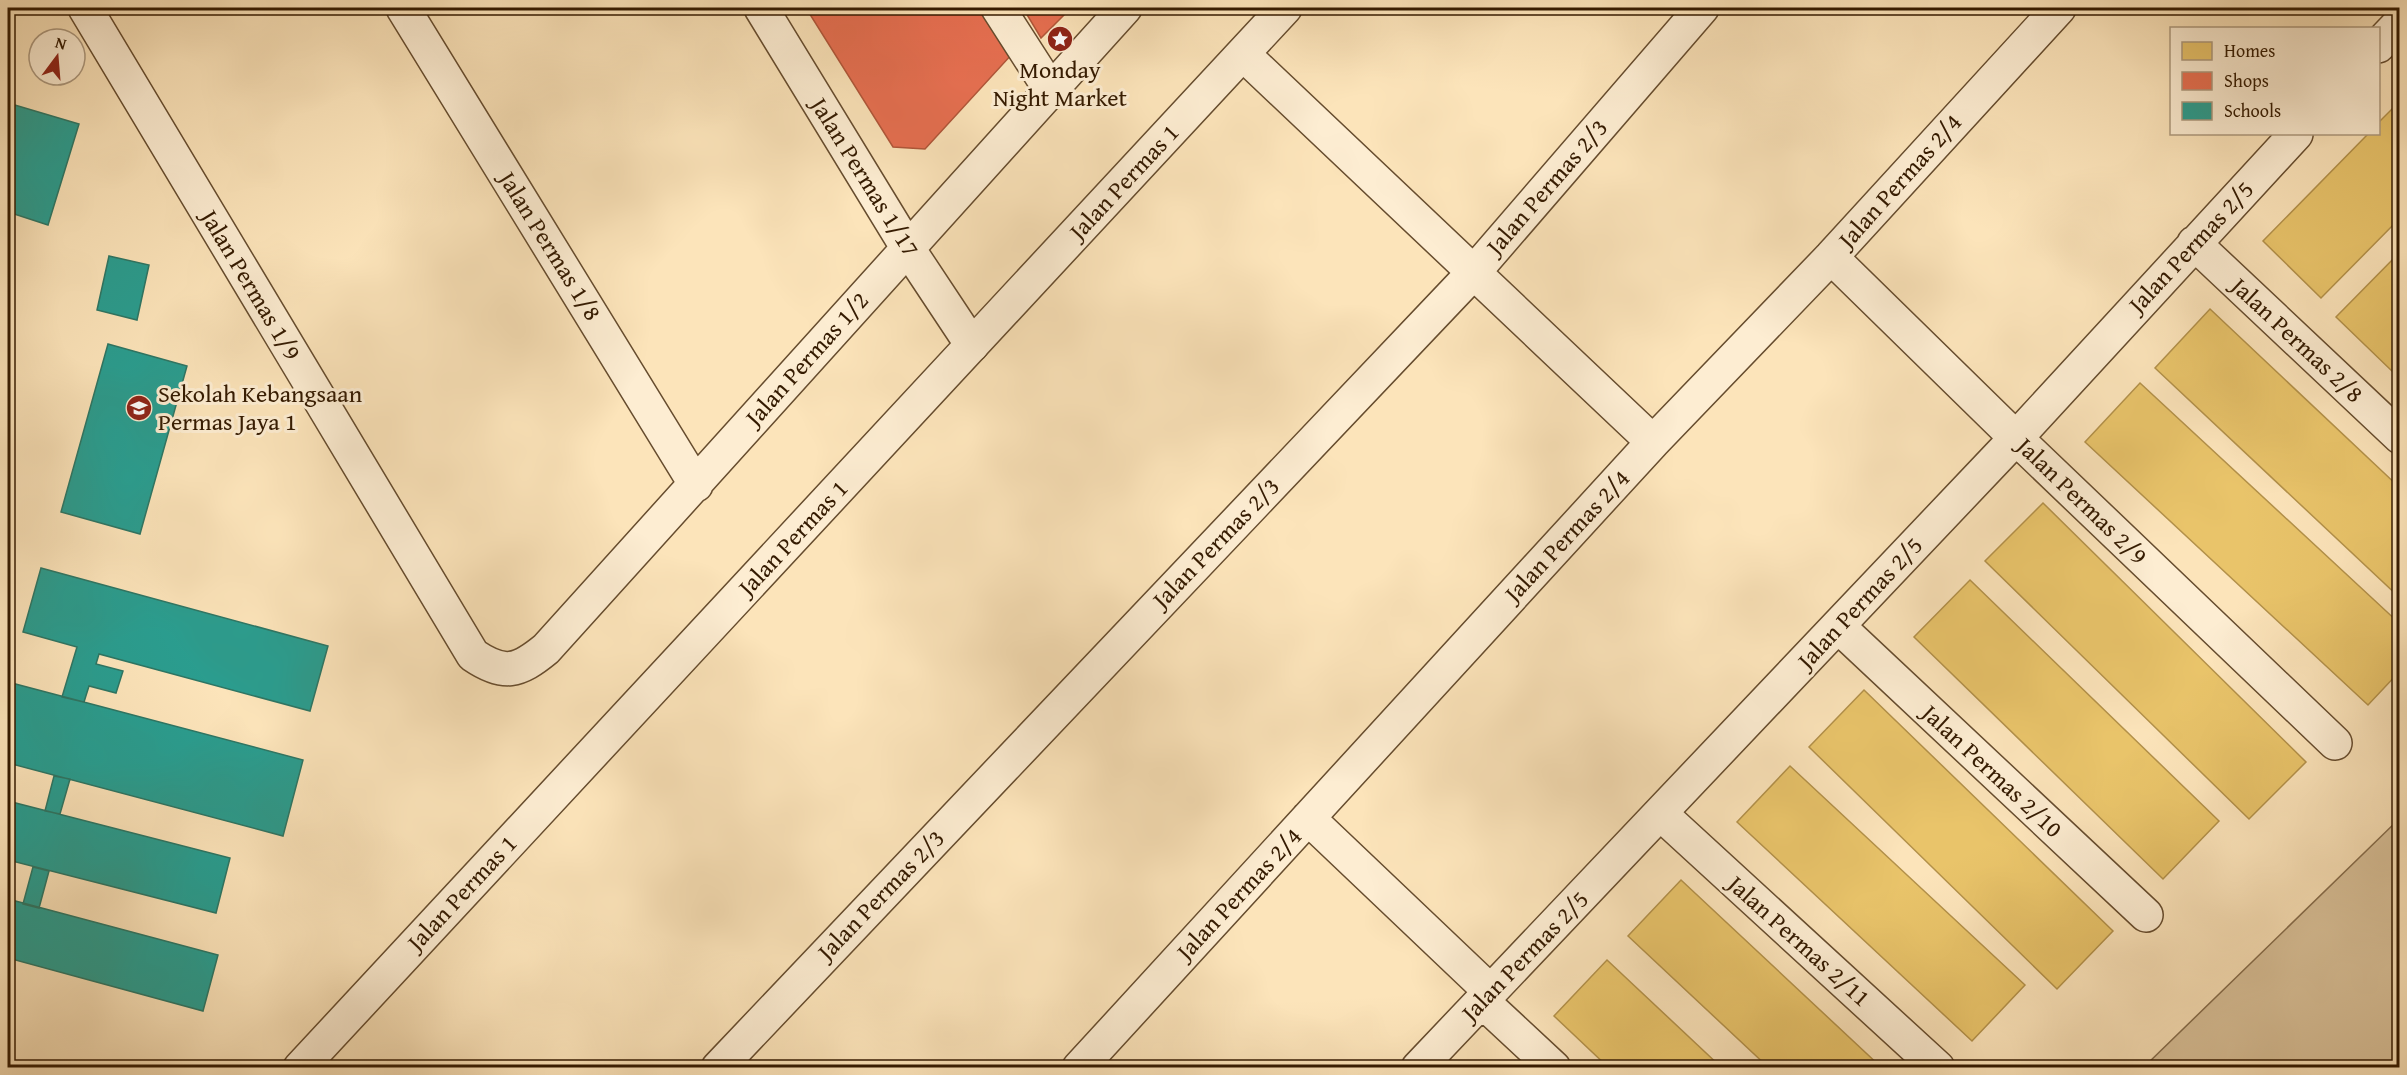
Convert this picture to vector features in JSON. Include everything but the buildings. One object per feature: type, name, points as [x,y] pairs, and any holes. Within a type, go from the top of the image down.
[{"type":"street","name":"Jalan Permas 1/9","points":[[85,8],[473,655]]},
{"type":"street","name":"Jalan Permas 1/8","points":[[403,8],[696,485]]},
{"type":"street","name":"Jalan Permas 1/17","points":[[761,8],[907,247],[972,345]]},
{"type":"street","points":[[998,8],[1050,90]]},
{"type":"street","name":"Jalan Permas 1/2","points":[[473,655],[490,667],[512,670],[531,662],[546,649],[1125,8]]},
{"type":"street","name":"Jalan Permas 1","points":[[300,1068],[1286,8]]},
{"type":"street","name":"Jalan Permas 2/3","points":[[718,1068],[1474,272],[1702,8]]},
{"type":"street","name":"Jalan Permas 2/4","points":[[1079,1068],[1653,442],[1831,257],[2059,8]]},
{"type":"street","points":[[2380,45],[2400,23]]},
{"type":"street","points":[[1243,54],[1653,442]]},
{"type":"street","name":"Jalan Permas 2/5","points":[[1418,1068],[2016,438],[2295,135]]},
{"type":"street","name":"Jalan Permas 2/8","points":[[2194,243],[2395,423]]},
{"type":"street","name":"Jalan Permas 2/9","points":[[1831,257],[2016,438],[2335,743]]},
{"type":"street","name":"Jalan Permas 2/10","points":[[1838,626],[2146,915]]},
{"type":"street","name":"Jalan Permas 2/11","points":[[1661,814],[1938,1068]]},
{"type":"street","points":[[1308,818],[1487,996],[1554,1068]]},
{"type":"shaded area","points":[[2399,819],[2399,1067],[2144,1067]]},
{"type":"place","name":"Monday Night Market","points":[[1060,39]]},
{"type":"place","name":"Sekolah Kebangsaan Permas Jaya 1","points":[[139,408]]}]
